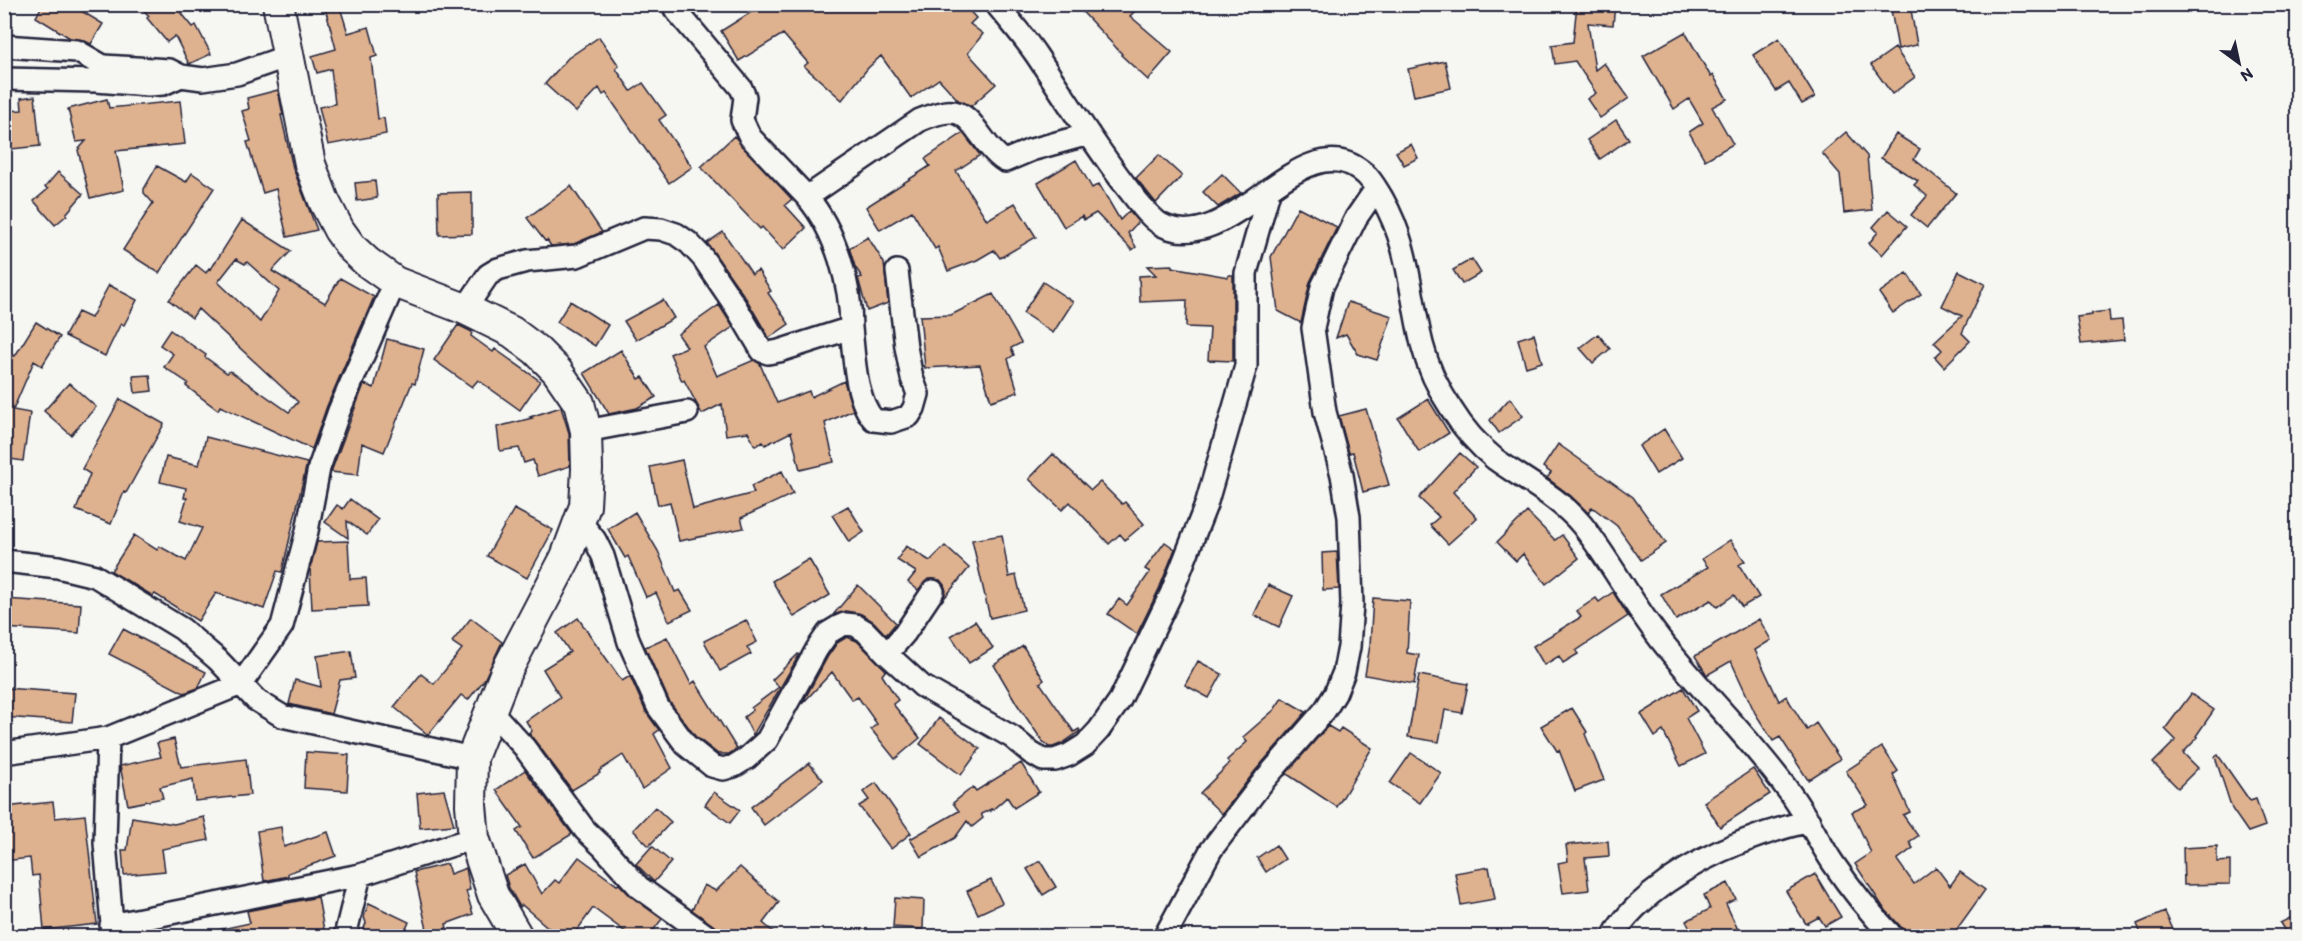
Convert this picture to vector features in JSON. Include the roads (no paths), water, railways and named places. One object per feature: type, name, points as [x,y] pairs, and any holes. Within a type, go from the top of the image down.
[{"type":"street","points":[[278,4],[310,164],[324,201],[339,230],[352,248],[395,282],[465,309],[512,332],[557,370],[579,403],[586,431],[585,507],[566,557],[505,674],[472,758],[471,805],[474,838],[493,895],[517,936]]},
{"type":"street","points":[[681,4],[675,9],[741,88],[745,97],[742,120],[750,137],[807,197],[835,245],[849,288],[857,376],[867,413],[880,422],[891,422],[909,416],[918,394],[912,378],[906,347],[897,271]]},
{"type":"street","points":[[996,4],[1035,52],[1135,198],[1162,224],[1189,231],[1220,222],[1294,173],[1318,163],[1336,160],[1350,163],[1366,175],[1390,212],[1403,244],[1429,369],[1454,414],[1473,438],[1494,457],[1578,520],[1596,543],[1642,616],[1786,787],[1809,821],[1832,862],[1892,936]]},
{"type":"street","points":[[4,46],[76,51],[103,66],[169,70],[182,76],[203,79],[237,74],[288,56]]},
{"type":"street","points":[[4,79],[96,81],[148,85],[163,84],[182,76]]},
{"type":"street","points":[[807,197],[920,120],[937,113],[955,111],[968,118],[996,154],[1005,161],[1031,150],[1089,134]]},
{"type":"street","points":[[580,521],[596,540],[603,556],[629,642],[658,707],[686,746],[712,766],[723,769],[734,766],[747,758],[766,740],[828,633],[846,624],[855,625],[865,631],[922,686],[1012,737],[1031,753],[1043,759],[1055,760],[1069,755],[1085,745],[1100,730],[1120,700],[1171,594],[1206,505],[1246,366],[1246,273],[1270,188]]},
{"type":"street","points":[[1165,936],[1211,850],[1265,779],[1325,711],[1344,672],[1349,647],[1352,604],[1349,517],[1342,475],[1325,412],[1313,328],[1322,287],[1356,218],[1376,189]]},
{"type":"street","points":[[465,309],[488,275],[498,269],[528,261],[577,255],[644,228],[661,229],[676,234],[689,243],[703,258],[762,351],[768,353],[779,351],[851,328]]},
{"type":"street","points":[[4,753],[108,738],[241,684],[282,626],[307,531],[319,468],[339,411],[395,282]]},
{"type":"street","points":[[586,431],[687,412]]},
{"type":"street","points":[[4,561],[58,567],[94,576],[182,629],[256,700],[282,716],[472,758]]},
{"type":"street","points":[[887,654],[905,633],[933,591]]},
{"type":"street","points":[[491,711],[524,747],[585,830],[639,887],[707,936]]},
{"type":"street","points":[[108,738],[105,843],[112,931],[360,875],[474,838]]},
{"type":"street","points":[[1614,936],[1628,915],[1650,894],[1687,868],[1750,838],[1809,821]]},
{"type":"street","points":[[345,936],[360,875]]}]
